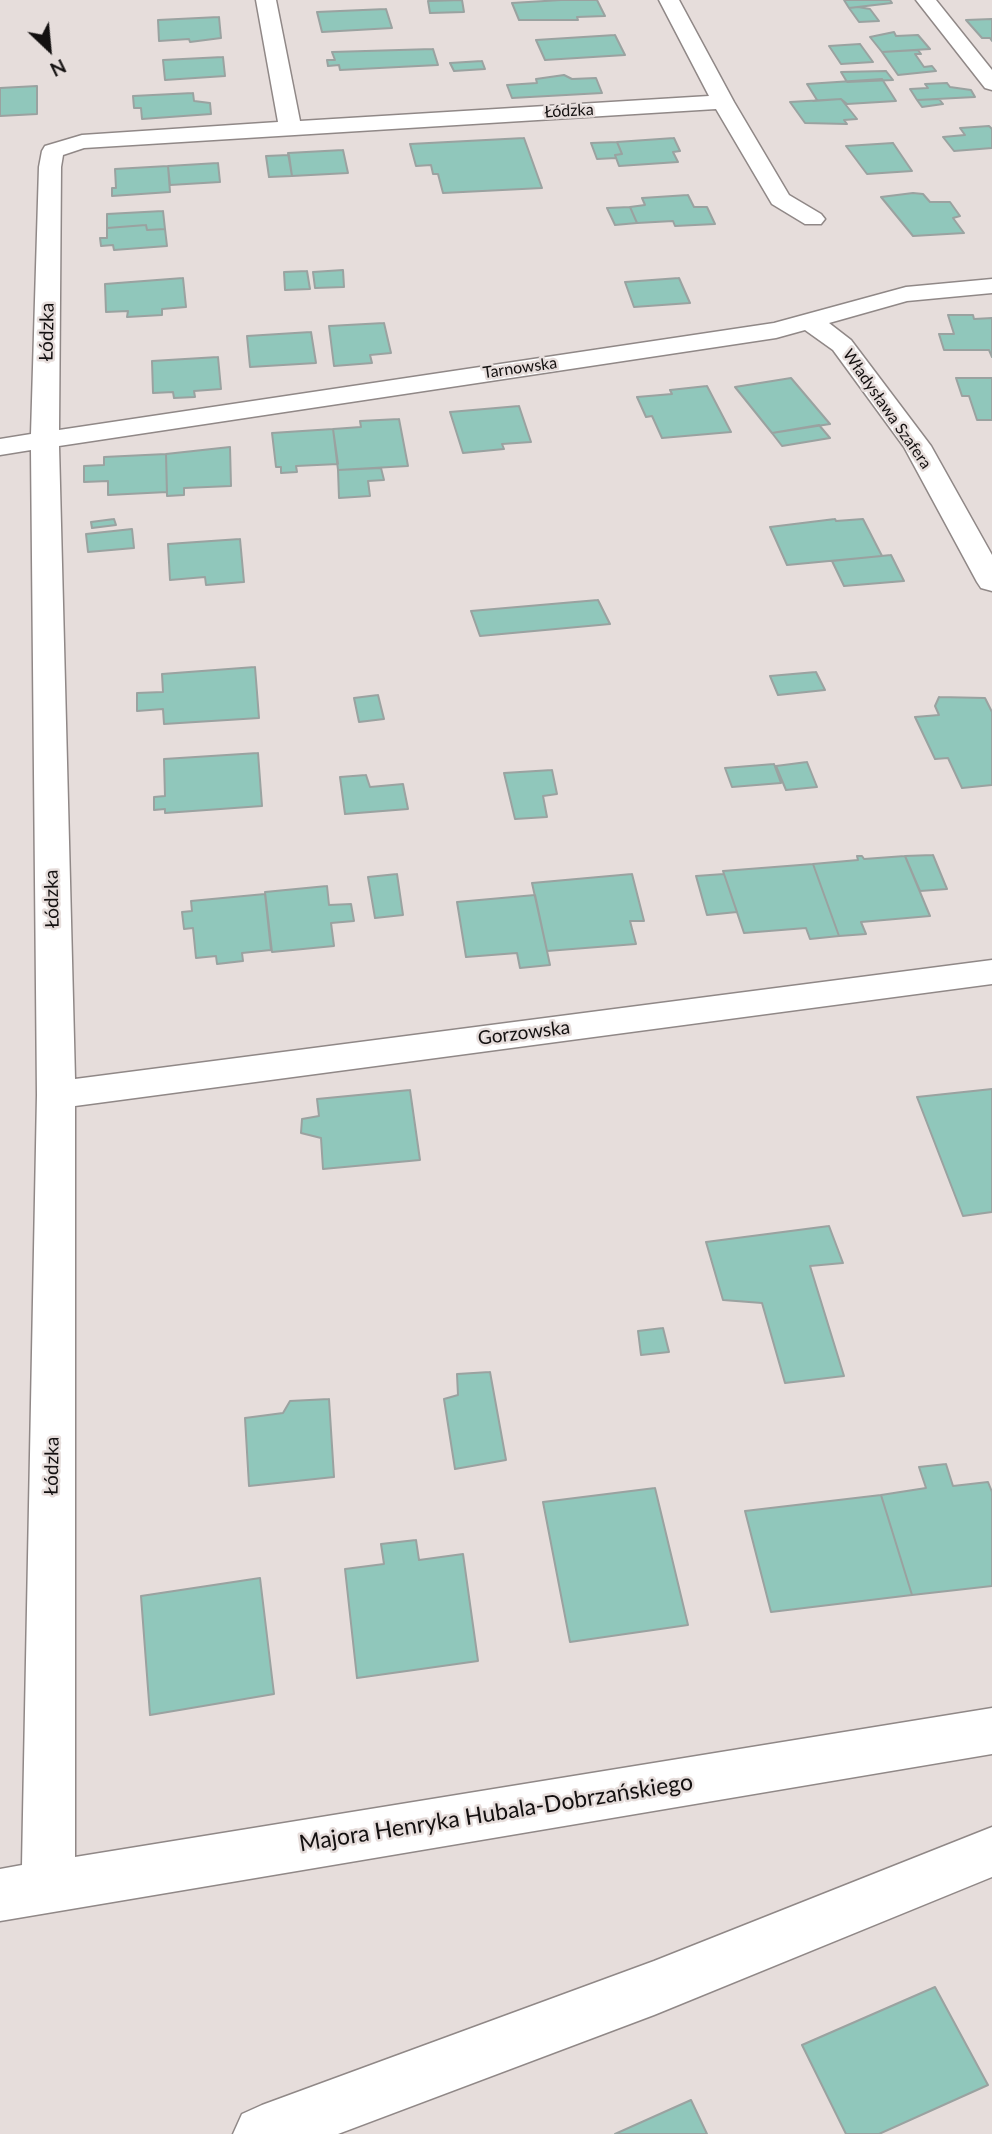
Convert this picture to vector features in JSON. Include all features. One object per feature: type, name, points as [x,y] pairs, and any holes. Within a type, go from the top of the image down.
[{"type":"street","points":[[266,0],[290,127]]},
{"type":"street","points":[[670,0],[723,102],[780,199],[813,219]]},
{"type":"street","points":[[926,0],[992,84]]},
{"type":"street","name":"Łódzka","points":[[24,1891],[55,1095],[44,439],[50,167],[53,151],[82,142],[121,138],[723,102]]},
{"type":"street","name":"Tarnowska","points":[[0,447],[776,330],[906,294],[992,286]]},
{"type":"street","name":"Władysława Szafera","points":[[810,321],[842,345],[917,446],[992,582]]},
{"type":"street","name":"Gorzowska","points":[[55,1095],[992,972]]},
{"type":"street","name":"Majora Henryka Hubala-Dobrzańskiego","points":[[24,1891],[992,1731]]},
{"type":"street","points":[[262,2134],[654,1988],[992,1852]]},
{"type":"building","points":[[462,0],[464,12],[430,13],[428,1]]},
{"type":"building","points":[[597,0],[605,16],[577,17],[578,20],[519,20],[512,3]]},
{"type":"building","points":[[844,0],[890,0],[892,3],[849,8]]},
{"type":"building","points":[[849,8],[870,9],[879,21],[859,22]]},
{"type":"building","points":[[386,9],[392,28],[322,32],[317,12]]},
{"type":"building","points":[[219,17],[221,38],[190,42],[189,39],[159,41],[158,20]]},
{"type":"building","points":[[992,19],[992,41],[990,38],[982,38],[966,20]]},
{"type":"building","points":[[894,32],[896,36],[918,35],[930,49],[882,52],[870,37]]},
{"type":"building","points":[[615,35],[625,55],[545,60],[536,40]]},
{"type":"building","points":[[860,44],[873,62],[841,64],[829,46]]},
{"type":"building","points":[[433,49],[438,65],[340,70],[339,65],[328,66],[327,60],[335,60],[332,52]]},
{"type":"building","points":[[918,50],[921,54],[915,54],[924,67],[932,66],[936,71],[898,75],[882,52]]},
{"type":"building","points":[[223,57],[225,76],[165,80],[163,60]]},
{"type":"building","points":[[482,61],[485,69],[454,71],[450,63]]},
{"type":"building","points":[[886,71],[893,80],[847,82],[841,72]]},
{"type":"building","points":[[564,75],[572,79],[596,78],[602,93],[512,98],[507,85],[537,83],[536,79]]},
{"type":"building","points":[[882,79],[896,101],[847,104],[841,99],[813,101],[817,100],[807,84]]},
{"type":"building","points":[[947,83],[950,87],[971,90],[975,97],[917,100],[910,89],[928,88],[925,84]]},
{"type":"building","points":[[37,86],[37,114],[0,116],[0,88]]},
{"type":"building","points":[[193,93],[194,101],[210,103],[211,114],[142,119],[141,108],[134,108],[133,96]]},
{"type":"building","points":[[841,99],[857,119],[844,120],[847,124],[805,123],[790,102]]},
{"type":"building","points":[[939,99],[943,104],[922,107],[917,100]]},
{"type":"building","points":[[989,126],[992,129],[992,148],[954,151],[943,137],[965,135],[960,128]]},
{"type":"building","points":[[524,138],[542,188],[443,193],[438,174],[433,174],[431,165],[416,166],[410,144]]},
{"type":"building","points":[[674,138],[680,151],[673,152],[678,162],[619,166],[615,155],[622,154],[617,142]]},
{"type":"building","points":[[617,142],[622,154],[615,155],[616,158],[597,159],[591,143]]},
{"type":"building","points":[[893,143],[912,171],[867,174],[846,146]]},
{"type":"building","points":[[343,150],[348,173],[292,176],[288,153]]},
{"type":"building","points":[[289,155],[292,176],[269,177],[266,156]]},
{"type":"building","points":[[218,163],[220,182],[170,185],[168,166]]},
{"type":"building","points":[[168,166],[170,192],[112,196],[112,188],[116,188],[115,169]]},
{"type":"building","points":[[923,194],[930,202],[950,202],[960,216],[953,218],[964,233],[913,236],[881,197]]},
{"type":"building","points":[[688,195],[694,207],[707,207],[715,224],[675,226],[673,221],[637,223],[630,207],[645,205],[642,198]]},
{"type":"building","points":[[630,207],[637,223],[615,225],[607,208]]},
{"type":"building","points":[[163,211],[165,229],[147,230],[146,225],[107,228],[107,214]]},
{"type":"building","points":[[146,225],[147,230],[165,229],[167,246],[114,250],[113,245],[101,246],[100,238],[107,238],[107,228]]},
{"type":"building","points":[[343,270],[344,287],[315,288],[313,272]]},
{"type":"building","points":[[307,271],[310,289],[285,290],[284,272]]},
{"type":"building","points":[[183,278],[186,307],[162,309],[162,315],[127,317],[128,311],[106,312],[105,284]]},
{"type":"building","points":[[679,278],[690,303],[634,307],[625,282]]},
{"type":"building","points":[[948,315],[973,315],[974,319],[992,318],[992,357],[989,350],[944,350],[939,334],[954,334]]},
{"type":"building","points":[[384,323],[391,353],[370,355],[372,363],[334,366],[329,326]]},
{"type":"building","points":[[311,332],[316,363],[250,367],[247,336]]},
{"type":"building","points":[[218,357],[221,389],[194,391],[195,397],[174,398],[173,392],[153,393],[152,361]]},
{"type":"building","points":[[791,378],[830,424],[772,433],[735,387]]},
{"type":"building","points":[[956,378],[992,378],[992,420],[977,420],[969,396],[962,396]]},
{"type":"building","points":[[707,386],[731,432],[662,438],[652,416],[646,417],[637,397],[672,394],[670,390]]},
{"type":"building","points":[[519,406],[531,442],[502,444],[504,449],[463,453],[450,412]]},
{"type":"building","points":[[399,419],[408,466],[338,470],[333,429],[361,427],[360,421]]},
{"type":"building","points":[[819,425],[830,438],[782,446],[772,433]]},
{"type":"building","points":[[333,429],[338,464],[296,466],[297,472],[281,473],[281,467],[276,467],[272,433]]},
{"type":"building","points":[[230,447],[231,486],[184,488],[184,495],[167,496],[166,454]]},
{"type":"building","points":[[166,454],[167,492],[108,495],[108,481],[84,482],[84,466],[104,465],[104,457]]},
{"type":"building","points":[[381,468],[384,480],[368,481],[370,496],[339,498],[338,470]]},
{"type":"building","points":[[114,519],[116,525],[92,528],[91,522]]},
{"type":"building","points":[[835,519],[863,519],[882,556],[787,565],[770,527]]},
{"type":"building","points":[[132,529],[134,548],[88,552],[86,534]]},
{"type":"building","points":[[240,539],[244,582],[206,585],[205,577],[170,580],[168,544]]},
{"type":"building","points":[[891,555],[904,581],[844,586],[832,561]]},
{"type":"building","points":[[598,600],[610,624],[480,636],[471,611]]},
{"type":"building","points":[[255,667],[259,718],[164,724],[163,709],[137,711],[137,693],[163,692],[162,674]]},
{"type":"building","points":[[816,672],[825,690],[778,695],[770,676]]},
{"type":"building","points":[[378,695],[384,719],[359,722],[354,698]]},
{"type":"building","points":[[939,697],[985,698],[992,712],[992,785],[962,788],[948,758],[935,759],[915,717],[939,715],[935,706]]},
{"type":"building","points":[[258,753],[262,806],[165,813],[165,809],[154,810],[154,797],[165,796],[164,759]]},
{"type":"building","points":[[807,762],[817,787],[786,790],[776,766]]},
{"type":"building","points":[[774,764],[781,783],[732,787],[725,768]]},
{"type":"building","points":[[552,770],[557,794],[543,796],[547,817],[515,819],[504,773]]},
{"type":"building","points":[[366,775],[370,787],[403,784],[408,809],[345,814],[340,777]]},
{"type":"building","points":[[933,855],[947,889],[920,891],[905,856]]},
{"type":"building","points":[[857,856],[864,859],[905,856],[930,916],[861,922],[866,934],[839,936],[813,864],[858,860]]},
{"type":"building","points":[[813,864],[839,936],[810,939],[806,928],[744,933],[723,871]]},
{"type":"building","points":[[397,874],[403,915],[375,918],[368,877]]},
{"type":"building","points":[[632,874],[644,921],[630,921],[636,944],[547,951],[532,883]]},
{"type":"building","points":[[724,874],[737,912],[707,915],[696,876]]},
{"type":"building","points":[[327,886],[329,905],[351,904],[354,921],[331,923],[334,946],[272,952],[265,892]]},
{"type":"building","points":[[265,894],[271,950],[242,953],[243,961],[217,964],[216,956],[196,958],[193,928],[184,929],[182,912],[192,911],[191,901]]},
{"type":"building","points":[[535,895],[550,965],[520,968],[517,953],[466,957],[457,902]]},
{"type":"building","points":[[992,1089],[992,1212],[963,1216],[917,1097]]},
{"type":"building","points":[[410,1090],[420,1160],[323,1169],[321,1138],[301,1133],[302,1119],[319,1116],[317,1099]]},
{"type":"building","points":[[829,1226],[843,1263],[810,1266],[844,1376],[785,1383],[762,1303],[723,1300],[706,1242]]},
{"type":"building","points":[[663,1328],[669,1352],[641,1355],[638,1331]]},
{"type":"building","points":[[490,1372],[506,1460],[455,1469],[444,1399],[458,1395],[457,1374]]},
{"type":"building","points":[[329,1399],[334,1477],[249,1486],[245,1418],[283,1413],[290,1401]]},
{"type":"building","points":[[946,1464],[953,1486],[988,1482],[992,1492],[992,1586],[912,1595],[881,1495],[926,1488],[919,1467]]},
{"type":"building","points":[[655,1488],[688,1625],[570,1642],[543,1502]]},
{"type":"building","points":[[881,1495],[912,1595],[771,1612],[745,1511]]},
{"type":"building","points":[[416,1540],[419,1560],[463,1554],[478,1661],[357,1678],[345,1569],[384,1564],[381,1544]]},
{"type":"building","points":[[260,1578],[274,1694],[150,1715],[141,1596]]},
{"type":"building","points":[[935,1987],[988,2085],[879,2134],[846,2134],[802,2045]]},
{"type":"building","points":[[691,2100],[707,2134],[615,2134]]}]
